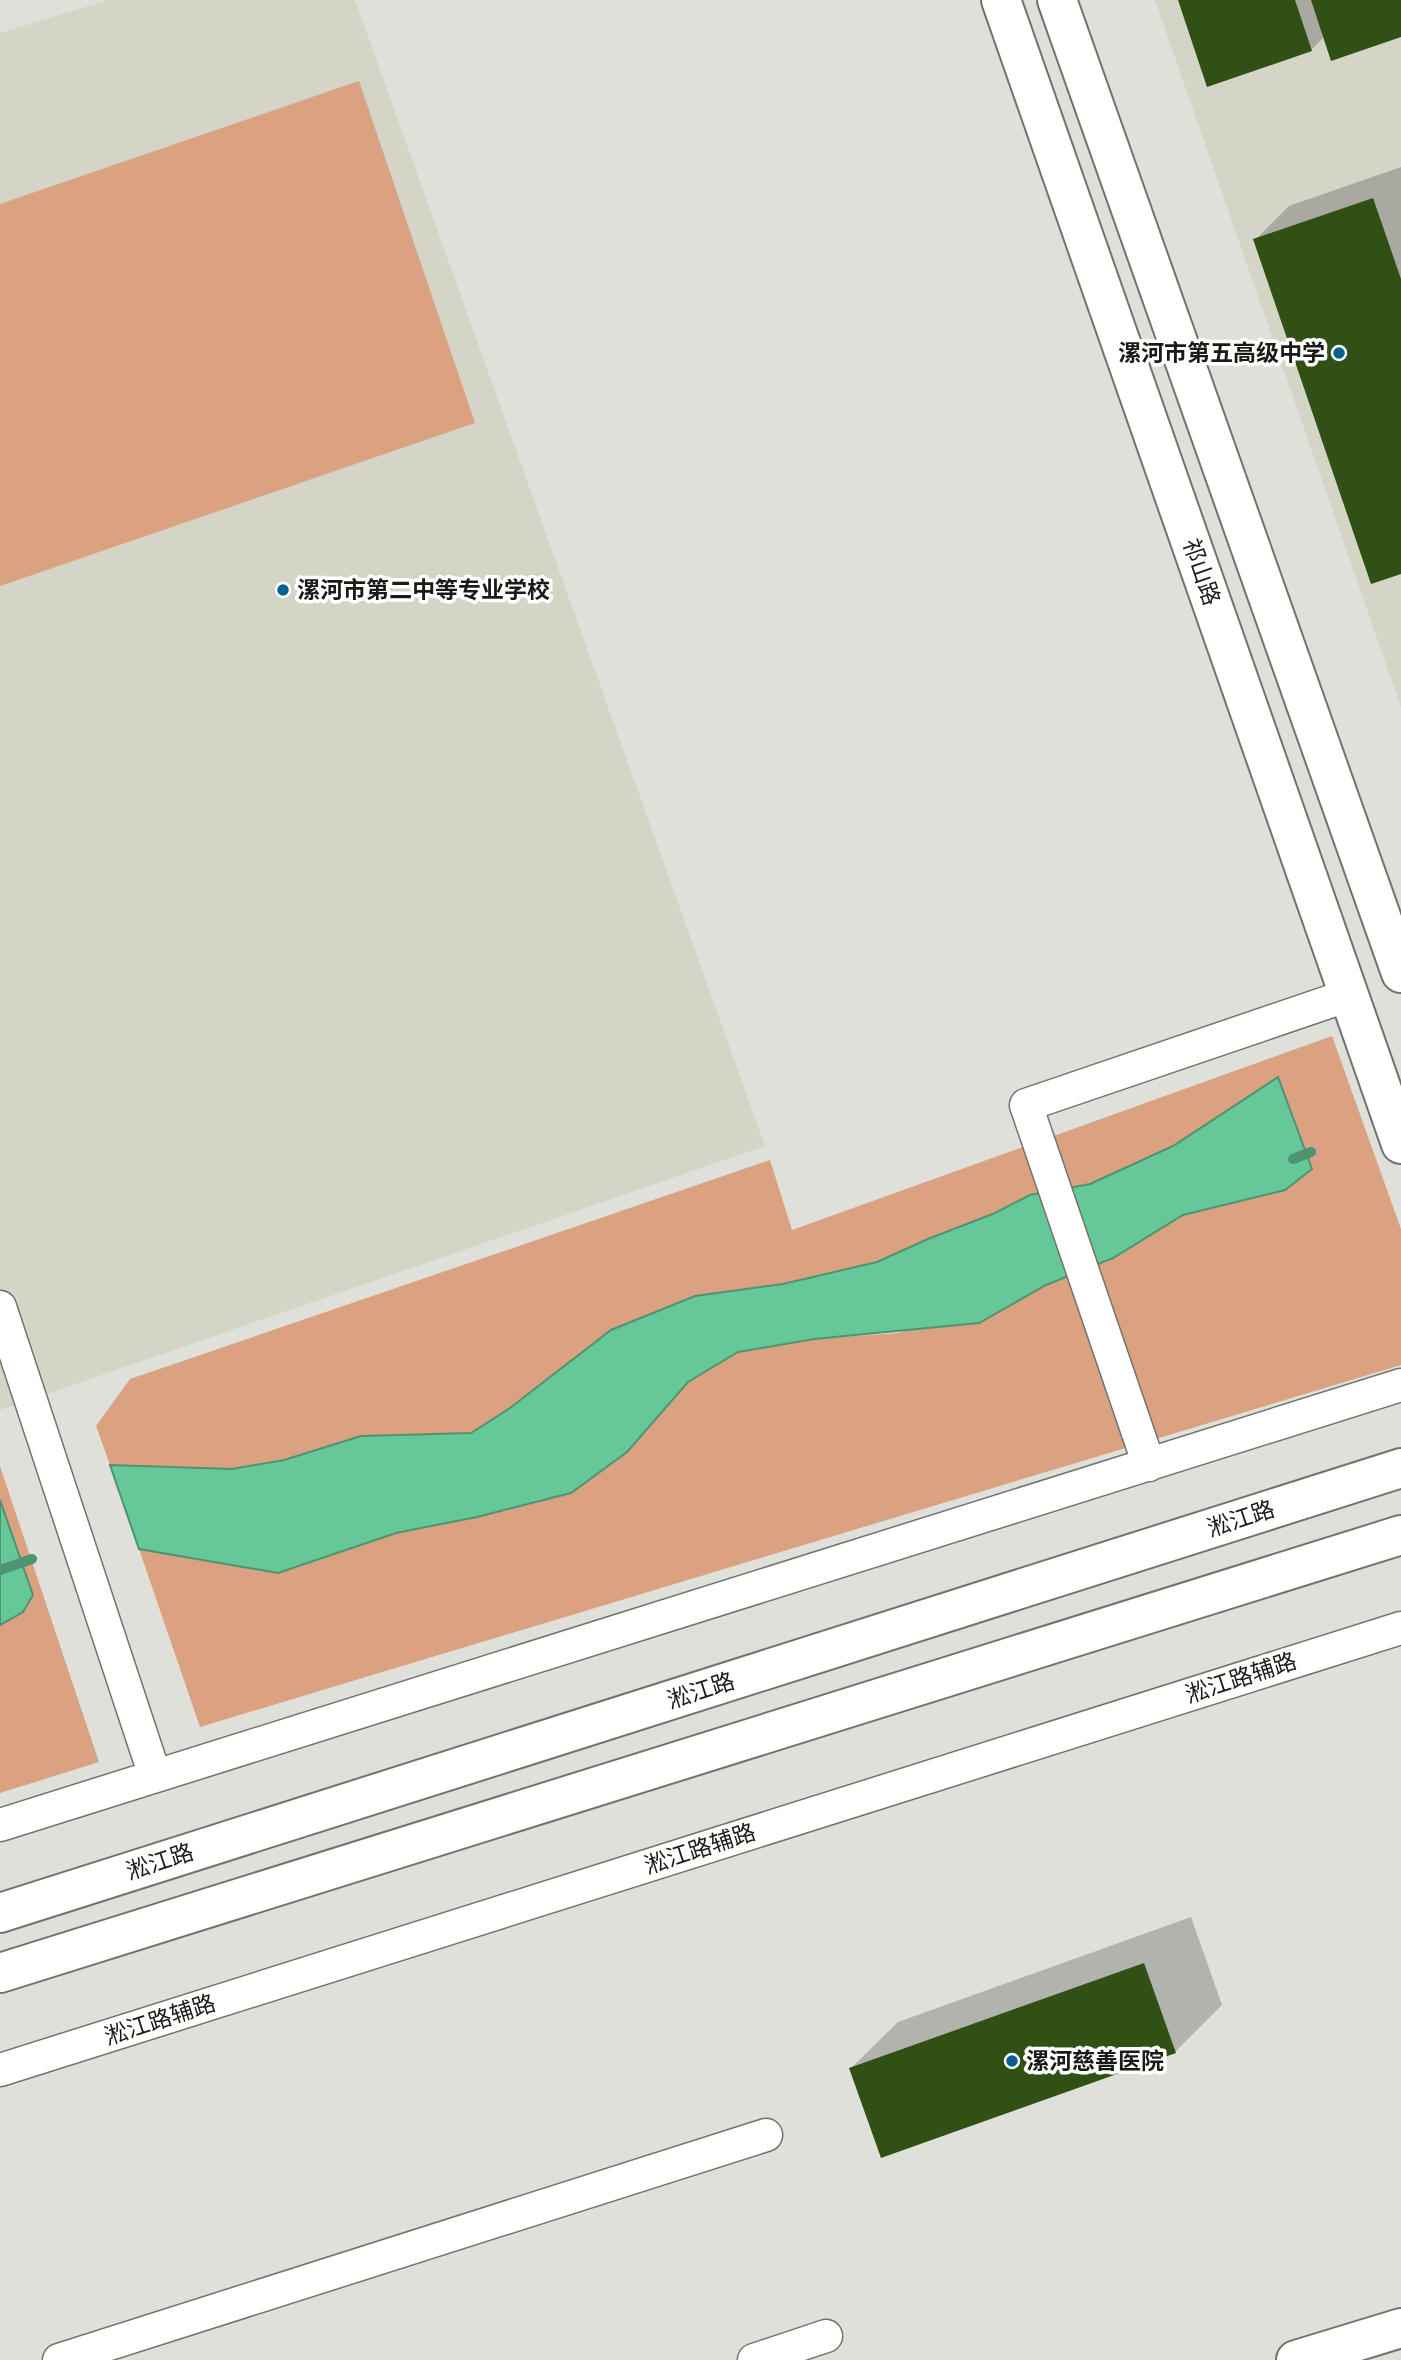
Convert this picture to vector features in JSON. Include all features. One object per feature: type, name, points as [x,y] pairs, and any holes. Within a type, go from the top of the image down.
[{"type":"main road","name":"祁山路","points":[[1001,0],[1401,1143]]},
{"type":"main road","points":[[1057,0],[1401,973]]},
{"type":"main road","name":"淞江路","points":[[0,1913],[1401,1468]]},
{"type":"main road","points":[[0,1972],[1401,1535]]},
{"type":"main road","points":[[1296,2360],[1401,2328]]},
{"type":"street","points":[[1149,1465],[1026,1105],[1349,995]]},
{"type":"street","points":[[0,1307],[155,1776]]},
{"type":"street","points":[[0,1825],[1401,1385]]},
{"type":"street","name":"淞江路辅路","points":[[0,2070],[1401,1628]]},
{"type":"street","points":[[59,2360],[766,2135]]},
{"type":"street","points":[[754,2360],[826,2336]]},
{"type":"shaded area","name":"漯河市第二中等专业学校","points":[[108,0],[355,0],[765,1146],[0,1410],[0,33]]},
{"type":"shaded area","name":"漯河市第五高级中学","points":[[1155,0],[1401,0],[1401,707]]},
{"type":"shaded area","points":[[359,81],[475,423],[0,586],[0,204]]},
{"type":"shaded area","points":[[1332,1036],[1401,1229],[1401,1365],[200,1727],[139,1549],[278,1573],[396,1533],[477,1517],[627,1452],[688,1382],[738,1352],[814,1339],[898,1333],[1046,1285],[1113,1258],[1183,1215],[1285,1190],[1312,1168],[1277,1077],[1173,1146],[1090,1184],[1030,1195],[995,1213],[877,1262],[783,1284],[695,1296],[471,1433],[361,1436],[284,1460],[232,1469],[110,1465],[96,1426],[130,1379],[770,1160],[792,1230]]},
{"type":"shaded area","points":[[1278,1077],[1312,1169],[1285,1190],[1183,1215],[1113,1258],[1046,1285],[979,1323],[814,1339],[738,1352],[688,1382],[627,1452],[571,1493],[477,1517],[396,1533],[278,1573],[139,1549],[110,1465],[232,1469],[284,1460],[361,1436],[471,1433],[510,1408],[611,1330],[695,1296],[783,1284],[877,1262],[995,1213],[1030,1195],[1090,1184],[1173,1146]]},
{"type":"shaded area","points":[[0,1466],[99,1762],[0,1793],[0,1625],[23,1612],[33,1595],[0,1500]]},
{"type":"shaded area","points":[[0,1500],[33,1595],[23,1612],[0,1625]]},
{"type":"building","points":[[1178,0],[1295,0],[1312,51],[1207,87]]},
{"type":"building","points":[[1311,0],[1401,0],[1401,37],[1331,61]]},
{"type":"building","points":[[1373,198],[1401,279],[1401,574],[1371,584],[1253,239]]},
{"type":"building","name":"漯河慈善医院","points":[[1144,1963],[1176,2053],[881,2158],[849,2068]]},
{"type":"waterway","points":[[1293,1159],[1311,1152]]},
{"type":"waterway","points":[[0,1570],[32,1559]]},
{"type":"place","name":"漯河市第五高级中学","points":[[1339,353]]},
{"type":"place","name":"漯河市第二中等专业学校","points":[[283,590]]},
{"type":"place","name":"漯河慈善医院","points":[[1012,2061]]}]
